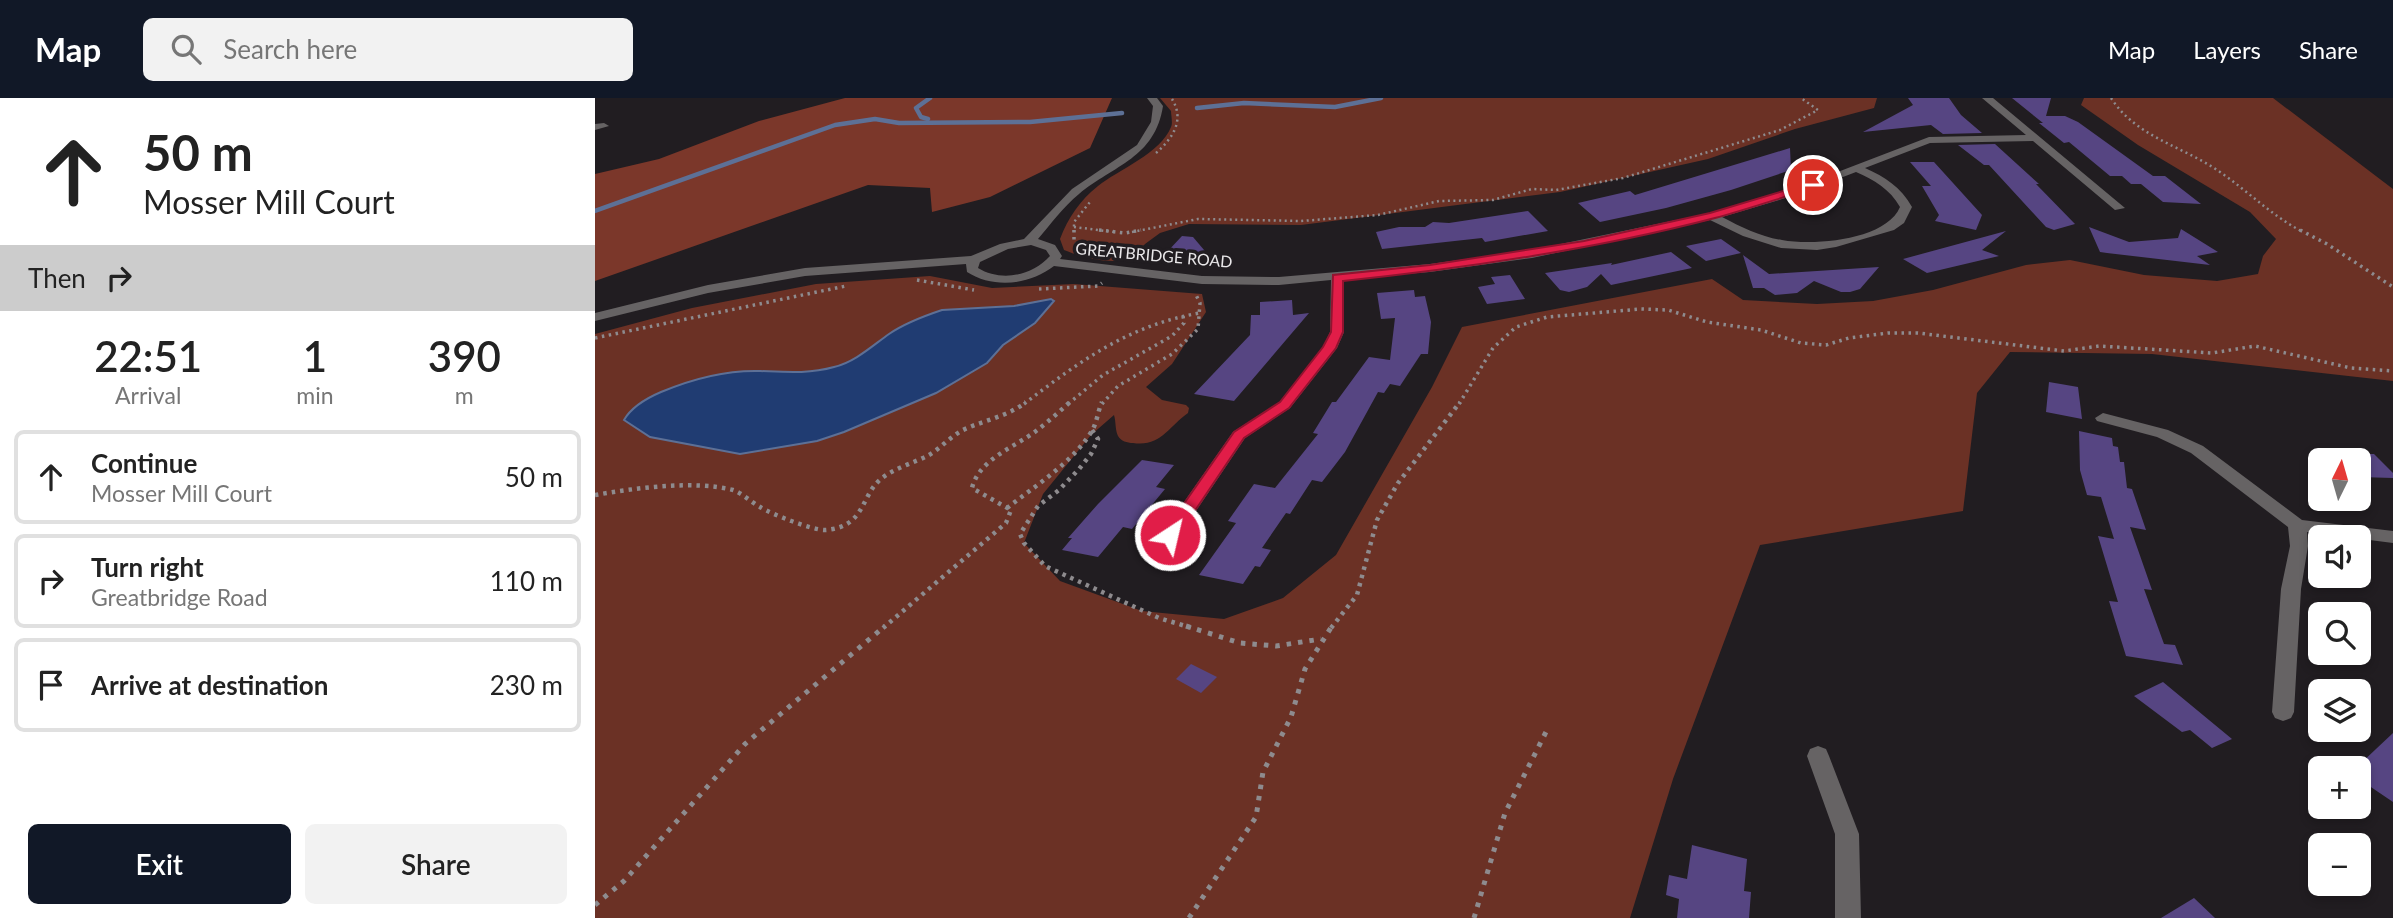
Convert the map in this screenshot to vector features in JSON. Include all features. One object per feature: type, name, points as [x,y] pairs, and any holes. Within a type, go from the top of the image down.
[{"type":"street","points":[[595,317],[696,291],[805,272],[974,260],[992,249],[1028,242],[1074,192],[1125,159],[1150,137],[1158,123],[1158,106],[1151,98]]},
{"type":"street","points":[[1987,98],[2119,208]]},
{"type":"street","name":"GREATBRIDGE ROAD","points":[[1052,262],[1202,280],[1279,281],[1337,278],[1532,254],[1712,216],[1792,193],[1929,140],[2033,138]]},
{"type":"street","points":[[1712,216],[1765,242],[1813,247],[1831,246],[1873,234],[1900,222],[1906,207],[1898,193],[1881,180],[1855,168]]},
{"type":"street","name":"GREATBRIDGE ROAD","points":[[974,260],[971,269],[979,276],[991,279],[1024,276],[1052,262],[1056,256],[1050,246],[1028,242]]},
{"type":"street","points":[[1156,555],[1239,435],[1285,405],[1329,348],[1337,332],[1337,278]]},
{"type":"street","points":[[2103,418],[2180,440],[2199,451],[2297,525],[2393,537]]},
{"type":"street","points":[[2283,712],[2291,589],[2299,546],[2297,525]]},
{"type":"street","points":[[1818,756],[1847,834],[1848,918]]},
{"type":"path","points":[[1074,228],[1125,233],[1198,219],[1301,221],[1378,215],[1439,201],[1482,201],[1532,189],[1556,190],[1623,178],[1780,130],[1818,110],[1801,98]]},
{"type":"path","points":[[2111,98],[2122,115],[2157,140],[2219,172],[2280,220],[2327,244],[2393,287]]},
{"type":"path","points":[[1098,286],[1110,286]]},
{"type":"path","points":[[1007,508],[1052,471],[1093,430],[1095,416],[1103,400],[1124,380],[1163,360],[1187,341],[1198,328],[1200,303],[1195,293],[1188,291]]},
{"type":"path","points":[[1189,918],[1256,817],[1263,772],[1291,717],[1305,669],[1322,639],[1357,595],[1377,520],[1398,483],[1453,414],[1493,348],[1516,327],[1547,317],[1641,309],[1668,310],[1707,322],[1761,331],[1801,343],[1826,345],[1849,338],[1898,333],[2064,351],[2099,346],[2212,353],[2255,346],[2351,368],[2393,371]]},
{"type":"path","points":[[595,495],[625,489],[708,486],[736,491],[764,509],[809,526],[822,530],[839,527],[855,518],[881,479],[931,454],[961,431],[1015,411],[1080,361],[1111,343],[1144,327],[1200,313]]},
{"type":"path","points":[[595,905],[624,881],[745,744],[1006,523],[1011,510],[972,488],[981,470],[1035,432],[1103,375],[1173,336],[1184,323],[1183,316]]},
{"type":"path","points":[[1093,430],[1098,439],[1091,454],[1059,491],[1038,506],[1020,534],[1024,543],[1045,566],[1159,618],[1240,643],[1276,646],[1322,639]]},
{"type":"path","points":[[1474,918],[1505,813],[1547,730]]},
{"type":"shaded area","points":[[845,98],[1112,98],[1090,148],[990,197],[932,212],[930,188],[868,185],[595,281],[595,174],[659,159],[759,121]]},
{"type":"shaded area","points":[[1160,98],[1877,98],[1874,108],[1795,129],[1708,159],[1560,192],[1301,225],[1189,224],[1160,233],[1145,244],[1138,256],[1120,261],[1091,258],[1064,250],[1060,239],[1080,203],[1106,180],[1149,153],[1166,136],[1172,125],[1171,111]]},
{"type":"shaded area","points":[[2084,98],[2273,98],[2393,189],[2393,381],[2152,354],[2010,352],[1977,393],[1963,511],[1760,545],[1673,779],[1630,918],[595,918],[595,334],[692,308],[816,284],[930,276],[992,288],[1074,284],[1202,294],[1206,312],[1172,364],[1146,387],[1162,400],[1186,405],[1189,408],[1188,413],[1157,439],[1143,443],[1126,442],[1119,438],[1114,415],[1091,435],[1043,494],[1024,543],[1060,581],[1142,611],[1224,619],[1283,598],[1336,555],[1432,387],[1462,327],[1712,279],[1743,300],[1817,304],[1873,301],[1933,290],[2026,265],[2070,260],[2144,275],[2217,281],[2258,274],[2263,256],[2276,239],[2250,212],[2138,145],[2081,105]]},
{"type":"water","points":[[1051,299],[1054,301],[1035,323],[1003,345],[987,363],[936,393],[817,441],[740,454],[650,437],[624,420],[645,400],[697,379],[735,372],[825,369],[842,365],[901,326],[942,310],[1014,306]]},
{"type":"building","points":[[1908,98],[1949,98],[1961,115],[1982,133],[1943,134],[1931,125],[1863,132],[1913,105]]},
{"type":"building","points":[[2012,98],[2051,98],[2046,116],[2065,116],[2078,122],[2153,176],[2165,176],[2201,204],[2163,202],[2141,184],[2131,184],[2122,176],[2110,176],[2069,142],[2064,143]]},
{"type":"building","points":[[1995,144],[2039,184],[2036,184],[2075,224],[2054,230],[2046,227],[1989,165],[1984,165],[1958,145]]},
{"type":"building","points":[[1790,148],[1791,170],[1666,208],[1600,222],[1578,203],[1630,191],[1635,195]]},
{"type":"building","points":[[1910,162],[1934,162],[1982,215],[1976,230],[1935,221],[1939,215],[1922,186],[1931,186]]},
{"type":"building","points":[[1528,211],[1548,231],[1485,242],[1482,238],[1382,249],[1376,232],[1399,227],[1425,227],[1433,222],[1449,223]]},
{"type":"building","points":[[2089,227],[2129,242],[2178,238],[2181,229],[2218,252],[2197,256],[2210,265],[2100,252]]},
{"type":"building","points":[[2006,231],[1982,250],[1999,256],[1927,273],[1903,259]]},
{"type":"building","points":[[1182,236],[1193,237],[1210,257],[1167,252]]},
{"type":"building","points":[[1721,239],[1741,253],[1706,261],[1686,246]]},
{"type":"building","points":[[1671,252],[1692,268],[1611,285],[1601,274],[1587,287],[1569,292],[1560,290],[1545,273],[1612,263],[1611,265]]},
{"type":"building","points":[[1743,255],[1769,274],[1879,267],[1860,289],[1850,292],[1841,292],[1814,281],[1797,293],[1775,295],[1764,288],[1753,288]]},
{"type":"building","points":[[1510,275],[1525,299],[1487,304],[1478,287],[1495,284],[1491,277]]},
{"type":"building","points":[[1414,290],[1415,297],[1425,296],[1431,322],[1428,354],[1421,354],[1400,386],[1390,384],[1384,393],[1378,392],[1345,452],[1322,482],[1312,480],[1290,514],[1286,513],[1262,548],[1271,550],[1260,567],[1255,566],[1243,584],[1199,575],[1236,523],[1228,521],[1254,484],[1275,488],[1318,434],[1313,433],[1332,402],[1336,402],[1369,357],[1390,360],[1395,318],[1381,319],[1377,293]]},
{"type":"building","points":[[1292,300],[1293,315],[1309,313],[1234,401],[1194,394],[1250,335],[1251,315],[1260,315],[1260,302]]},
{"type":"building","points":[[2049,382],[2078,387],[2082,419],[2046,412]]},
{"type":"building","points":[[2079,431],[2112,438],[2113,446],[2118,447],[2120,462],[2124,462],[2127,488],[2132,489],[2146,530],[2130,527],[2152,590],[2144,589],[2164,644],[2175,645],[2183,665],[2126,656],[2109,601],[2118,602],[2098,536],[2114,539],[2101,497],[2087,495],[2080,470]]},
{"type":"building","points":[[2371,454],[2393,473],[2393,478],[2371,477]]},
{"type":"building","points":[[1142,460],[1174,465],[1156,487],[1165,489],[1132,529],[1123,527],[1098,557],[1062,550],[1072,538],[1068,538],[1098,504]]},
{"type":"building","points":[[1191,664],[1217,677],[1201,693],[1176,679]]},
{"type":"building","points":[[2163,682],[2232,739],[2212,748],[2190,730],[2182,732],[2134,696]]},
{"type":"building","points":[[2393,733],[2393,802],[2371,787],[2371,756],[2369,756]]},
{"type":"building","points":[[1692,845],[1747,859],[1744,891],[1751,892],[1749,918],[1677,918],[1679,899],[1666,895],[1669,875],[1687,879]]},
{"type":"building","points":[[2194,898],[2215,918],[2161,918]]},
{"type":"waterway","points":[[928,119],[921,117],[916,108],[930,98]]},
{"type":"waterway","points":[[1197,108],[1244,103],[1335,107],[1381,98]]},
{"type":"waterway","points":[[595,211],[835,125],[875,119],[899,123],[1030,122],[1122,113]]},
{"type":"route","points":[[1170,535],[1239,435],[1285,405],[1329,348],[1337,332],[1337,278],[1532,254],[1610,239],[1712,216],[1813,185]]}]
